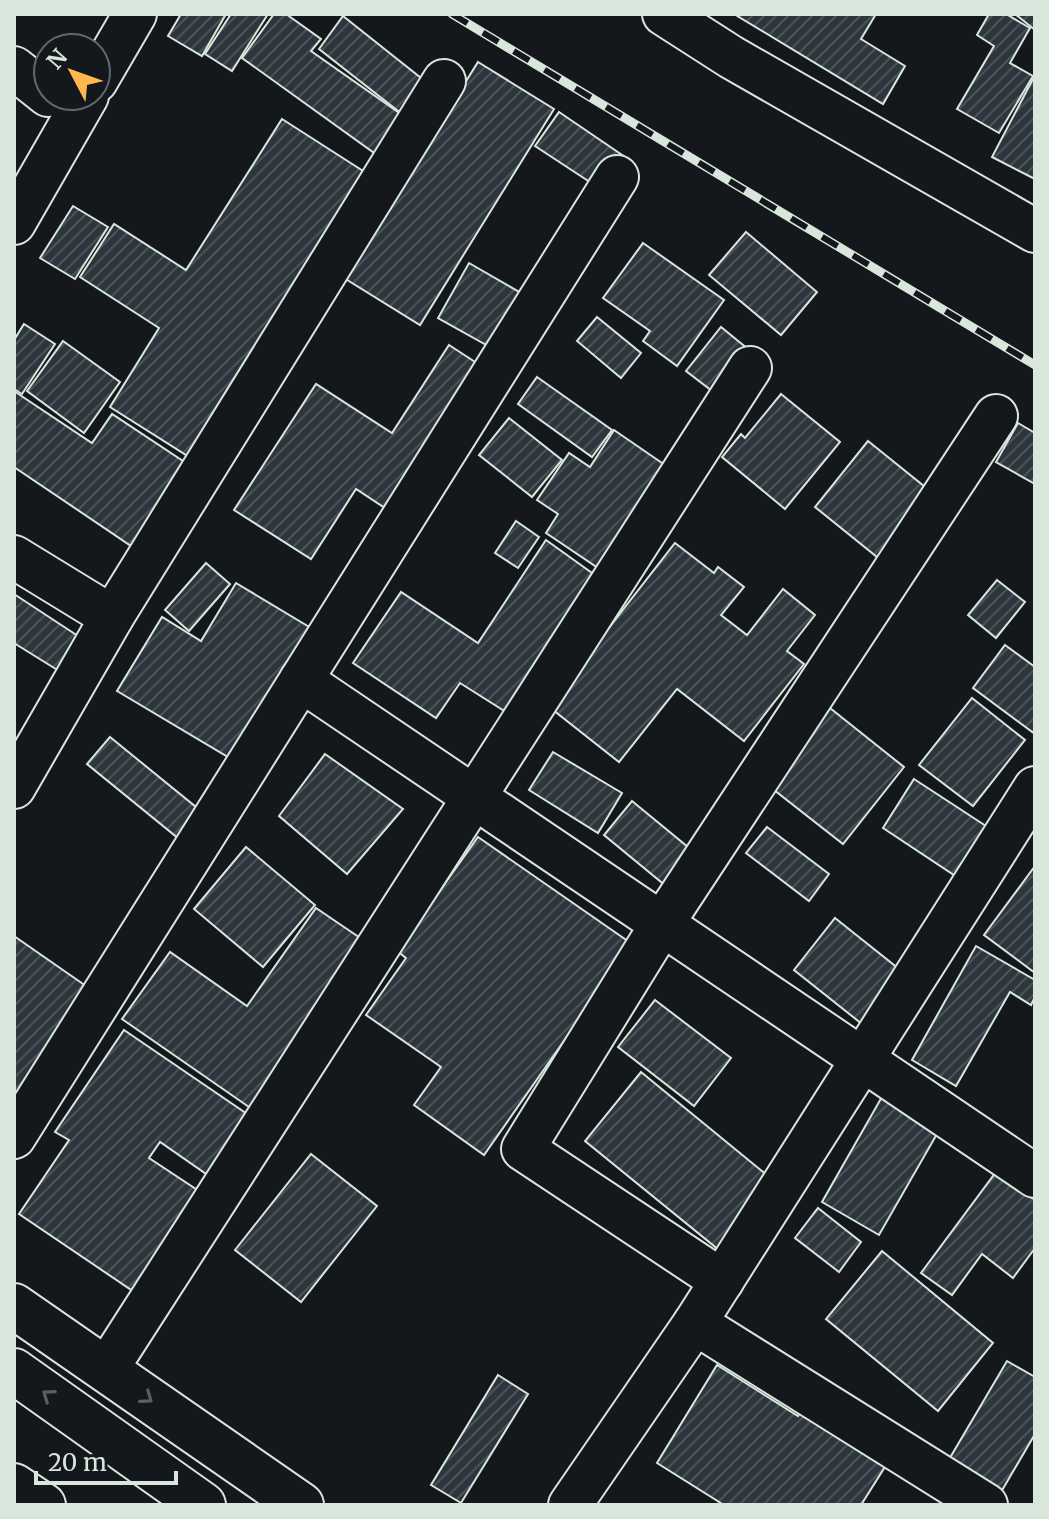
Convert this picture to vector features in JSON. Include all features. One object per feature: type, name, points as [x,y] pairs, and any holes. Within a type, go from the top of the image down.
[{"type":"highway","points":[[14,1306],[301,1505]]},
{"type":"highway","points":[[14,1371],[203,1505]]},
{"type":"street","points":[[112,54],[135,14]]},
{"type":"street","points":[[664,14],[731,57],[1035,231]]},
{"type":"street","points":[[14,68],[32,80]]},
{"type":"street","points":[[14,787],[112,617],[444,81]]},
{"type":"street","points":[[14,223],[60,112]]},
{"type":"street","points":[[14,1137],[617,177]]},
{"type":"street","points":[[106,1370],[750,368]]},
{"type":"street","points":[[722,1281],[523,1149],[662,924],[996,416]]},
{"type":"street","points":[[14,557],[112,617]]},
{"type":"street","points":[[301,680],[1035,1176]]},
{"type":"street","points":[[570,1505],[695,1323],[863,1060],[1030,808]]},
{"type":"street","points":[[695,1323],[986,1505]]},
{"type":"street","points":[[14,1485],[44,1505]]},
{"type":"building","points":[[181,14],[226,14],[202,56],[168,36]]},
{"type":"building","points":[[231,14],[268,14],[232,71],[205,54]]},
{"type":"building","points":[[274,14],[286,14],[321,39],[311,51],[405,117],[377,155],[242,58]]},
{"type":"building","points":[[734,14],[876,14],[861,39],[905,66],[883,104]]},
{"type":"building","points":[[989,14],[1006,14],[1030,28],[1010,63],[1033,76],[999,133],[957,109],[994,46],[977,35]]},
{"type":"building","points":[[1015,14],[1035,14],[1035,30]]},
{"type":"building","points":[[343,16],[426,82],[402,114],[319,49]]},
{"type":"building","points":[[478,62],[554,109],[420,325],[344,278]]},
{"type":"building","points":[[1035,75],[1035,179],[992,157]]},
{"type":"building","points":[[559,112],[628,159],[605,192],[535,146]]},
{"type":"building","points":[[282,119],[374,178],[194,460],[110,407],[159,328],[80,277],[114,224],[186,270]]},
{"type":"building","points":[[73,206],[108,227],[75,279],[40,258]]},
{"type":"building","points":[[746,232],[817,292],[781,335],[709,275]]},
{"type":"building","points":[[643,243],[724,300],[677,366],[643,341],[650,331],[603,298]]},
{"type":"building","points":[[469,263],[528,297],[497,351],[438,318]]},
{"type":"building","points":[[597,317],[641,353],[621,378],[577,341]]},
{"type":"building","points":[[24,324],[55,344],[22,394],[14,389],[14,340]]},
{"type":"building","points":[[721,327],[754,354],[720,397],[686,371]]},
{"type":"building","points":[[63,341],[120,382],[84,433],[27,391]]},
{"type":"building","points":[[449,345],[492,373],[400,518],[356,489],[311,559],[234,510],[316,384],[392,433]]},
{"type":"building","points":[[537,377],[612,430],[592,457],[518,404]]},
{"type":"building","points":[[14,391],[92,443],[112,414],[192,467],[137,550],[14,467]]},
{"type":"building","points":[[781,394],[840,442],[785,509],[722,457],[741,434],[745,438]]},
{"type":"building","points":[[509,418],[562,460],[532,497],[479,455]]},
{"type":"building","points":[[1018,423],[1035,433],[1035,484],[996,462]]},
{"type":"building","points":[[614,430],[678,474],[613,578],[546,533],[558,514],[537,500],[569,453],[590,467]]},
{"type":"building","points":[[868,441],[935,495],[882,561],[815,507]]},
{"type":"building","points":[[516,521],[539,537],[518,568],[495,553]]},
{"type":"building","points":[[546,540],[606,583],[517,719],[460,683],[436,718],[353,663],[401,592],[478,643]]},
{"type":"building","points":[[675,543],[714,573],[718,567],[744,587],[721,615],[747,635],[783,589],[815,615],[787,651],[804,664],[744,741],[677,689],[619,762],[548,706]]},
{"type":"building","points":[[206,563],[230,584],[189,631],[165,610]]},
{"type":"building","points":[[997,580],[1025,602],[996,638],[968,615]]},
{"type":"building","points":[[236,583],[326,637],[243,766],[117,691],[162,617],[201,641]]},
{"type":"building","points":[[14,594],[81,638],[59,671],[14,643]]},
{"type":"building","points":[[1005,645],[1035,667],[1035,734],[973,688]]},
{"type":"building","points":[[972,698],[1025,740],[973,806],[919,765]]},
{"type":"building","points":[[830,708],[904,767],[843,844],[769,786]]},
{"type":"building","points":[[110,737],[207,816],[184,843],[87,764]]},
{"type":"building","points":[[553,752],[622,793],[598,833],[529,790]]},
{"type":"building","points":[[325,754],[403,809],[347,874],[279,816]]},
{"type":"building","points":[[914,779],[989,828],[957,877],[883,828]]},
{"type":"building","points":[[632,801],[700,857],[672,891],[604,835]]},
{"type":"building","points":[[767,827],[829,874],[809,901],[746,853]]},
{"type":"building","points":[[478,837],[632,944],[484,1155],[414,1105],[441,1067],[366,1015],[406,958],[397,951]]},
{"type":"building","points":[[246,847],[315,905],[263,967],[194,909]]},
{"type":"building","points":[[1035,866],[1035,973],[984,935]]},
{"type":"building","points":[[316,908],[372,946],[262,1116],[122,1019],[170,952],[247,1006]]},
{"type":"building","points":[[835,918],[909,977],[867,1028],[794,970]]},
{"type":"building","points":[[14,936],[96,993],[14,1127]]},
{"type":"building","points":[[976,946],[1035,980],[1035,997],[1031,1005],[1010,992],[956,1086],[912,1060]]},
{"type":"building","points":[[655,1000],[731,1058],[694,1106],[618,1047]]},
{"type":"building","points":[[124,1030],[253,1118],[212,1178],[160,1142],[149,1158],[211,1199],[146,1300],[19,1214],[69,1140],[55,1132]]},
{"type":"building","points":[[641,1072],[774,1181],[719,1250],[585,1141]]},
{"type":"building","points":[[883,1095],[941,1127],[879,1235],[822,1202]]},
{"type":"building","points":[[311,1154],[377,1206],[301,1302],[235,1250]]},
{"type":"building","points":[[996,1172],[1035,1200],[1035,1248],[1013,1278],[982,1254],[952,1295],[921,1273]]},
{"type":"building","points":[[818,1208],[861,1242],[839,1272],[795,1238]]},
{"type":"building","points":[[882,1251],[993,1343],[938,1411],[826,1319]]},
{"type":"building","points":[[1007,1361],[1035,1377],[1035,1434],[997,1499],[944,1468]]},
{"type":"building","points":[[717,1365],[798,1416],[802,1409],[888,1462],[861,1505],[724,1505],[657,1463]]},
{"type":"building","points":[[498,1375],[528,1394],[461,1503],[431,1485]]},
{"type":"railway","points":[[452,14],[1035,365]]}]
